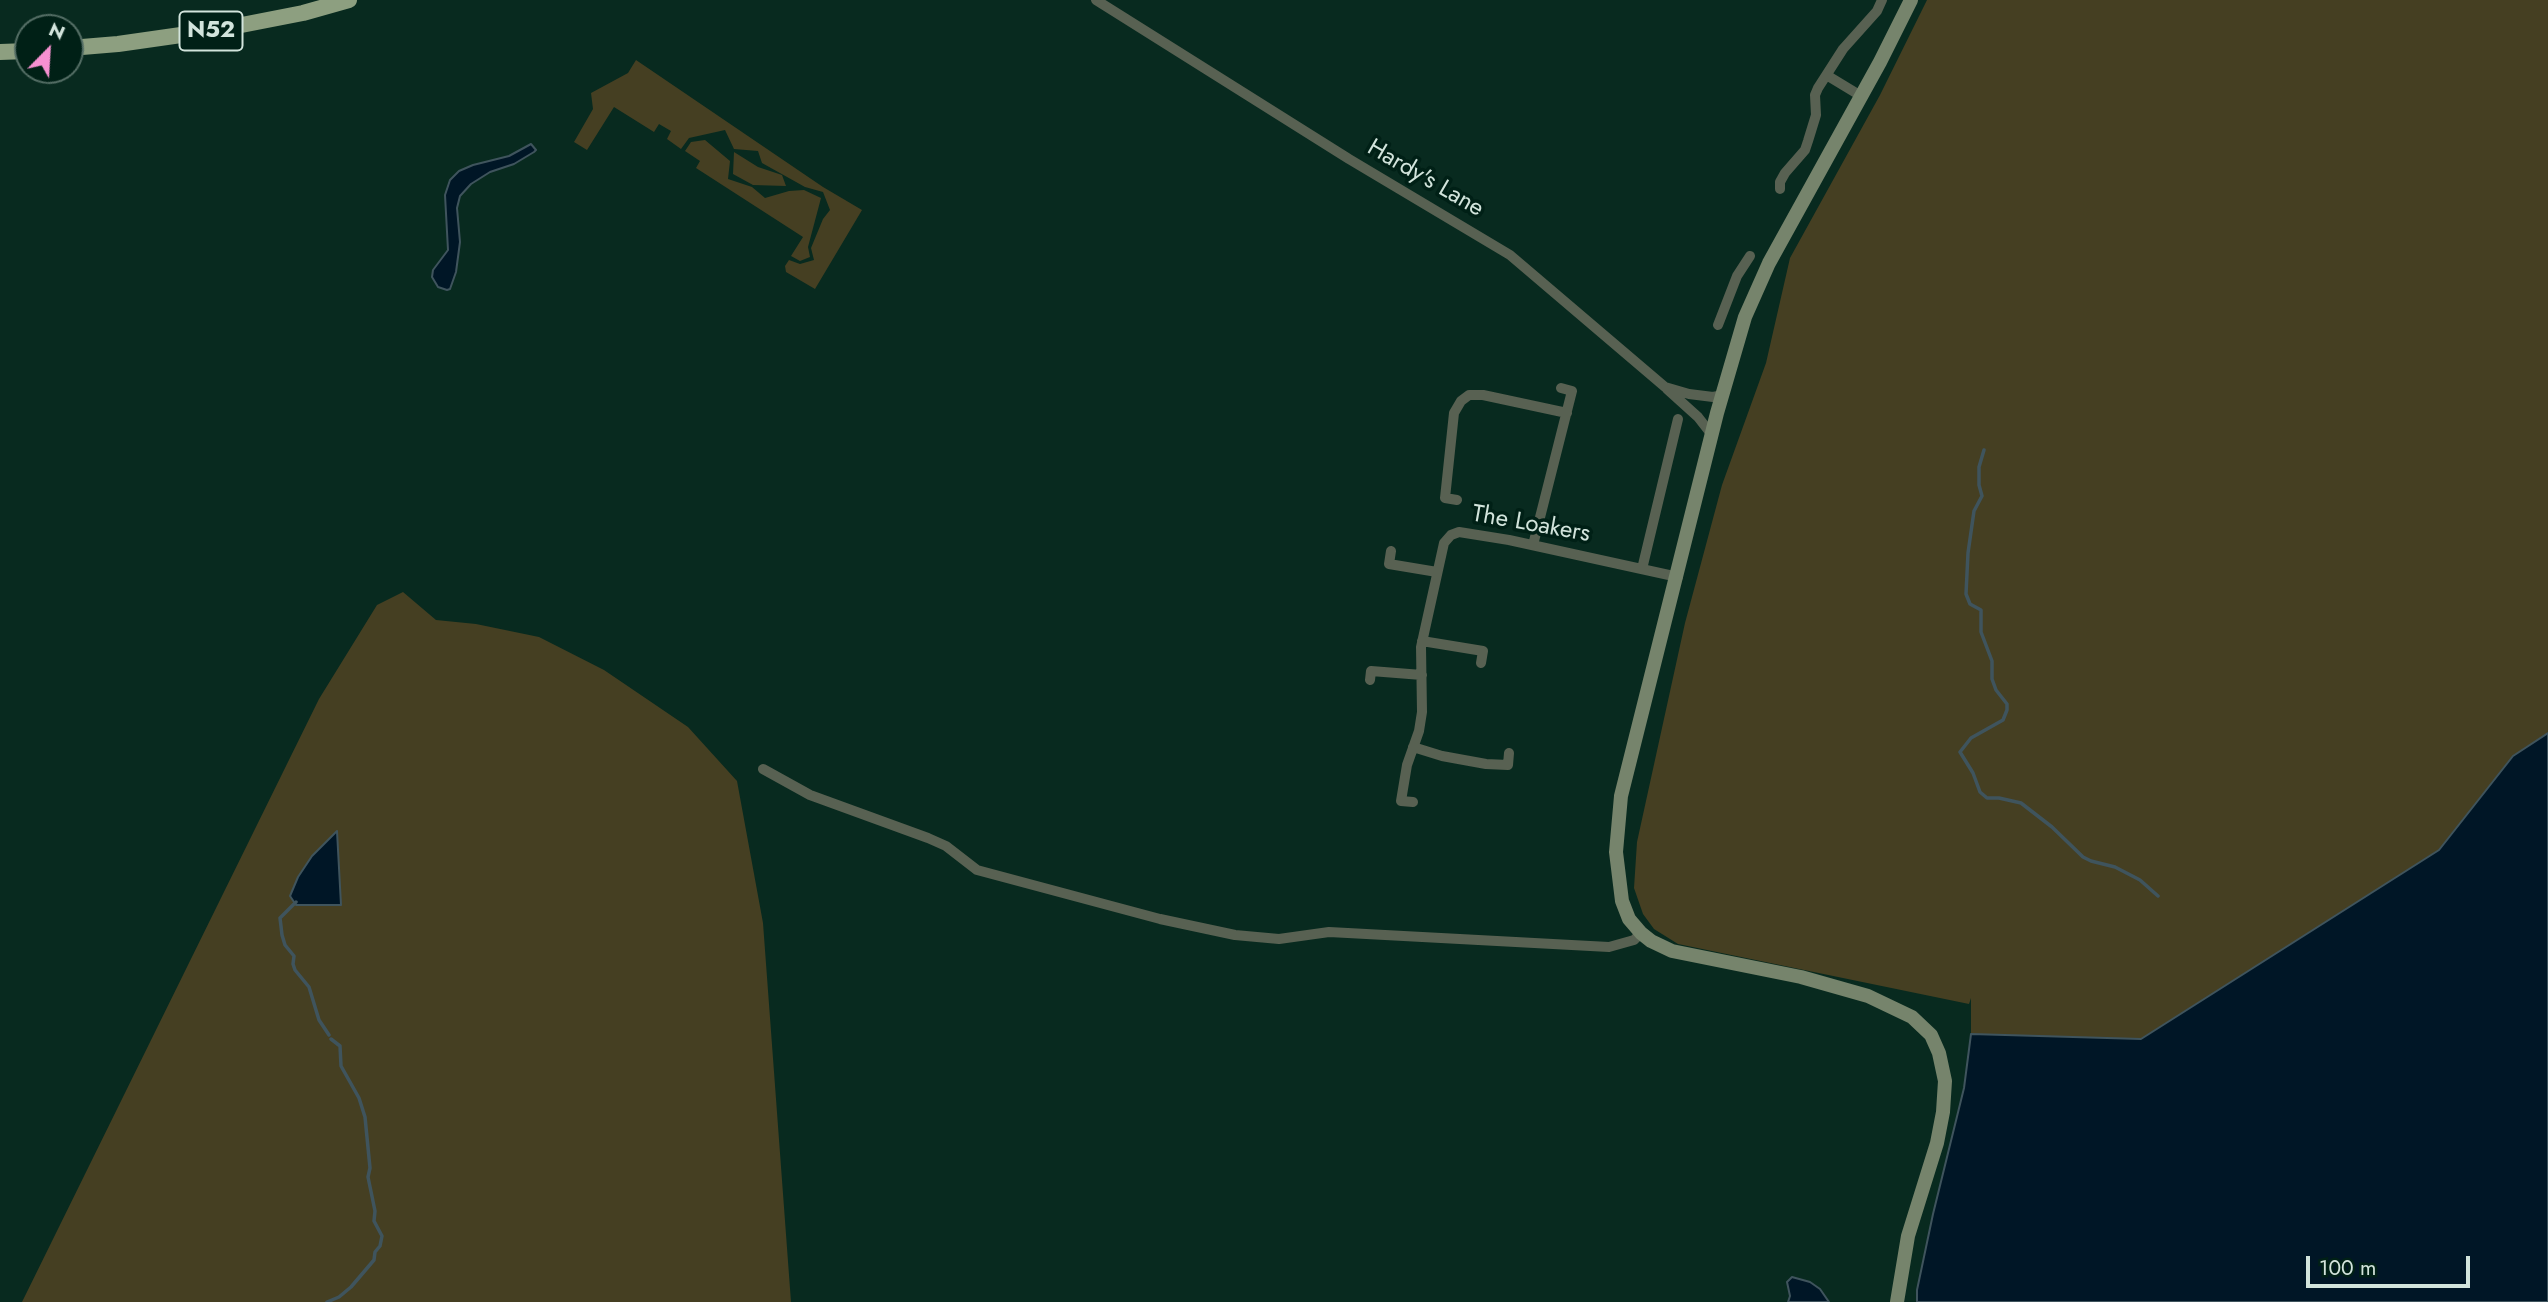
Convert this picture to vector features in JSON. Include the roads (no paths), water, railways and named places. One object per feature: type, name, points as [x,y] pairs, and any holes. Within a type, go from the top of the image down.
[{"type":"main road","name":"N52","points":[[84,46],[216,30],[303,13],[349,0]]},
{"type":"main road","points":[[1897,1302],[1908,1236],[1937,1143],[1943,1112],[1945,1081],[1939,1053],[1931,1035],[1912,1017],[1868,996],[1801,977],[1672,951],[1640,933],[1629,919],[1622,901],[1616,852],[1621,796],[1712,435],[1749,308],[1769,263],[1911,0]]},
{"type":"street","name":"Hardy's Lane","points":[[1096,0],[1349,159],[1510,256],[1665,387],[1689,394],[1713,397],[1723,395]]},
{"type":"street","points":[[1780,189],[1785,173],[1805,150],[1816,115],[1815,95],[1843,49],[1877,11],[1882,0]]},
{"type":"street","points":[[1828,76],[1861,96]]},
{"type":"street","points":[[1718,325],[1737,276],[1750,256]]},
{"type":"street","points":[[1730,296],[1749,308]]},
{"type":"street","points":[[1665,387],[1698,417],[1712,435]]},
{"type":"street","points":[[1533,545],[1572,391],[1561,388]]},
{"type":"street","points":[[1457,500],[1445,498],[1454,413],[1461,401],[1469,395],[1483,395],[1567,413]]},
{"type":"street","points":[[1642,569],[1678,419]]},
{"type":"street","name":"The Loakers","points":[[1413,802],[1401,801],[1405,774],[1422,712],[1422,641],[1444,543],[1451,535],[1459,532],[1533,545],[1678,577]]},
{"type":"street","points":[[1391,551],[1389,564],[1437,572]]},
{"type":"street","points":[[1422,641],[1483,651],[1481,663]]},
{"type":"street","points":[[1370,680],[1371,671],[1422,675]]},
{"type":"street","points":[[1413,747],[1442,756],[1486,764],[1508,765],[1509,753]]},
{"type":"street","points":[[763,769],[810,795],[946,846],[977,870],[1160,919],[1236,935],[1279,939],[1329,932],[1609,947],[1634,940],[1640,933]]},
{"type":"water","points":[[531,144],[536,150],[534,152],[514,164],[490,172],[471,184],[460,196],[457,208],[460,242],[456,272],[450,289],[438,287],[432,277],[433,270],[448,250],[445,195],[450,180],[459,171],[509,156]]},
{"type":"water","points":[[2548,733],[2548,1302],[1917,1302],[1917,1290],[1933,1214],[1964,1088],[1971,1034],[2141,1039],[2439,850],[2513,756]]},
{"type":"water","points":[[337,831],[341,905],[296,905],[290,896],[298,877],[312,856]]},
{"type":"water","points":[[1792,1277],[1810,1282],[1820,1289],[1829,1302],[1788,1302],[1790,1296],[1787,1282]]},
{"type":"waterway","points":[[1984,450],[1979,467],[1982,496],[1974,511],[1966,594],[1970,604],[1981,610],[1981,632],[1992,661],[1992,679],[1996,690],[2007,704],[2007,710],[2003,720],[1971,738],[1960,752],[1973,773],[1980,792],[1987,798],[2021,803],[2052,827],[2083,857],[2115,867],[2140,880],[2158,896]]},
{"type":"waterway","points":[[296,902],[280,918],[282,935],[285,945],[294,956],[295,970],[309,987],[319,1020],[329,1035]]},
{"type":"waterway","points":[[327,1302],[339,1297],[351,1287],[374,1260],[382,1236],[374,1221],[375,1211],[368,1177],[370,1168],[365,1117],[359,1098],[341,1066],[340,1046],[331,1039]]}]
